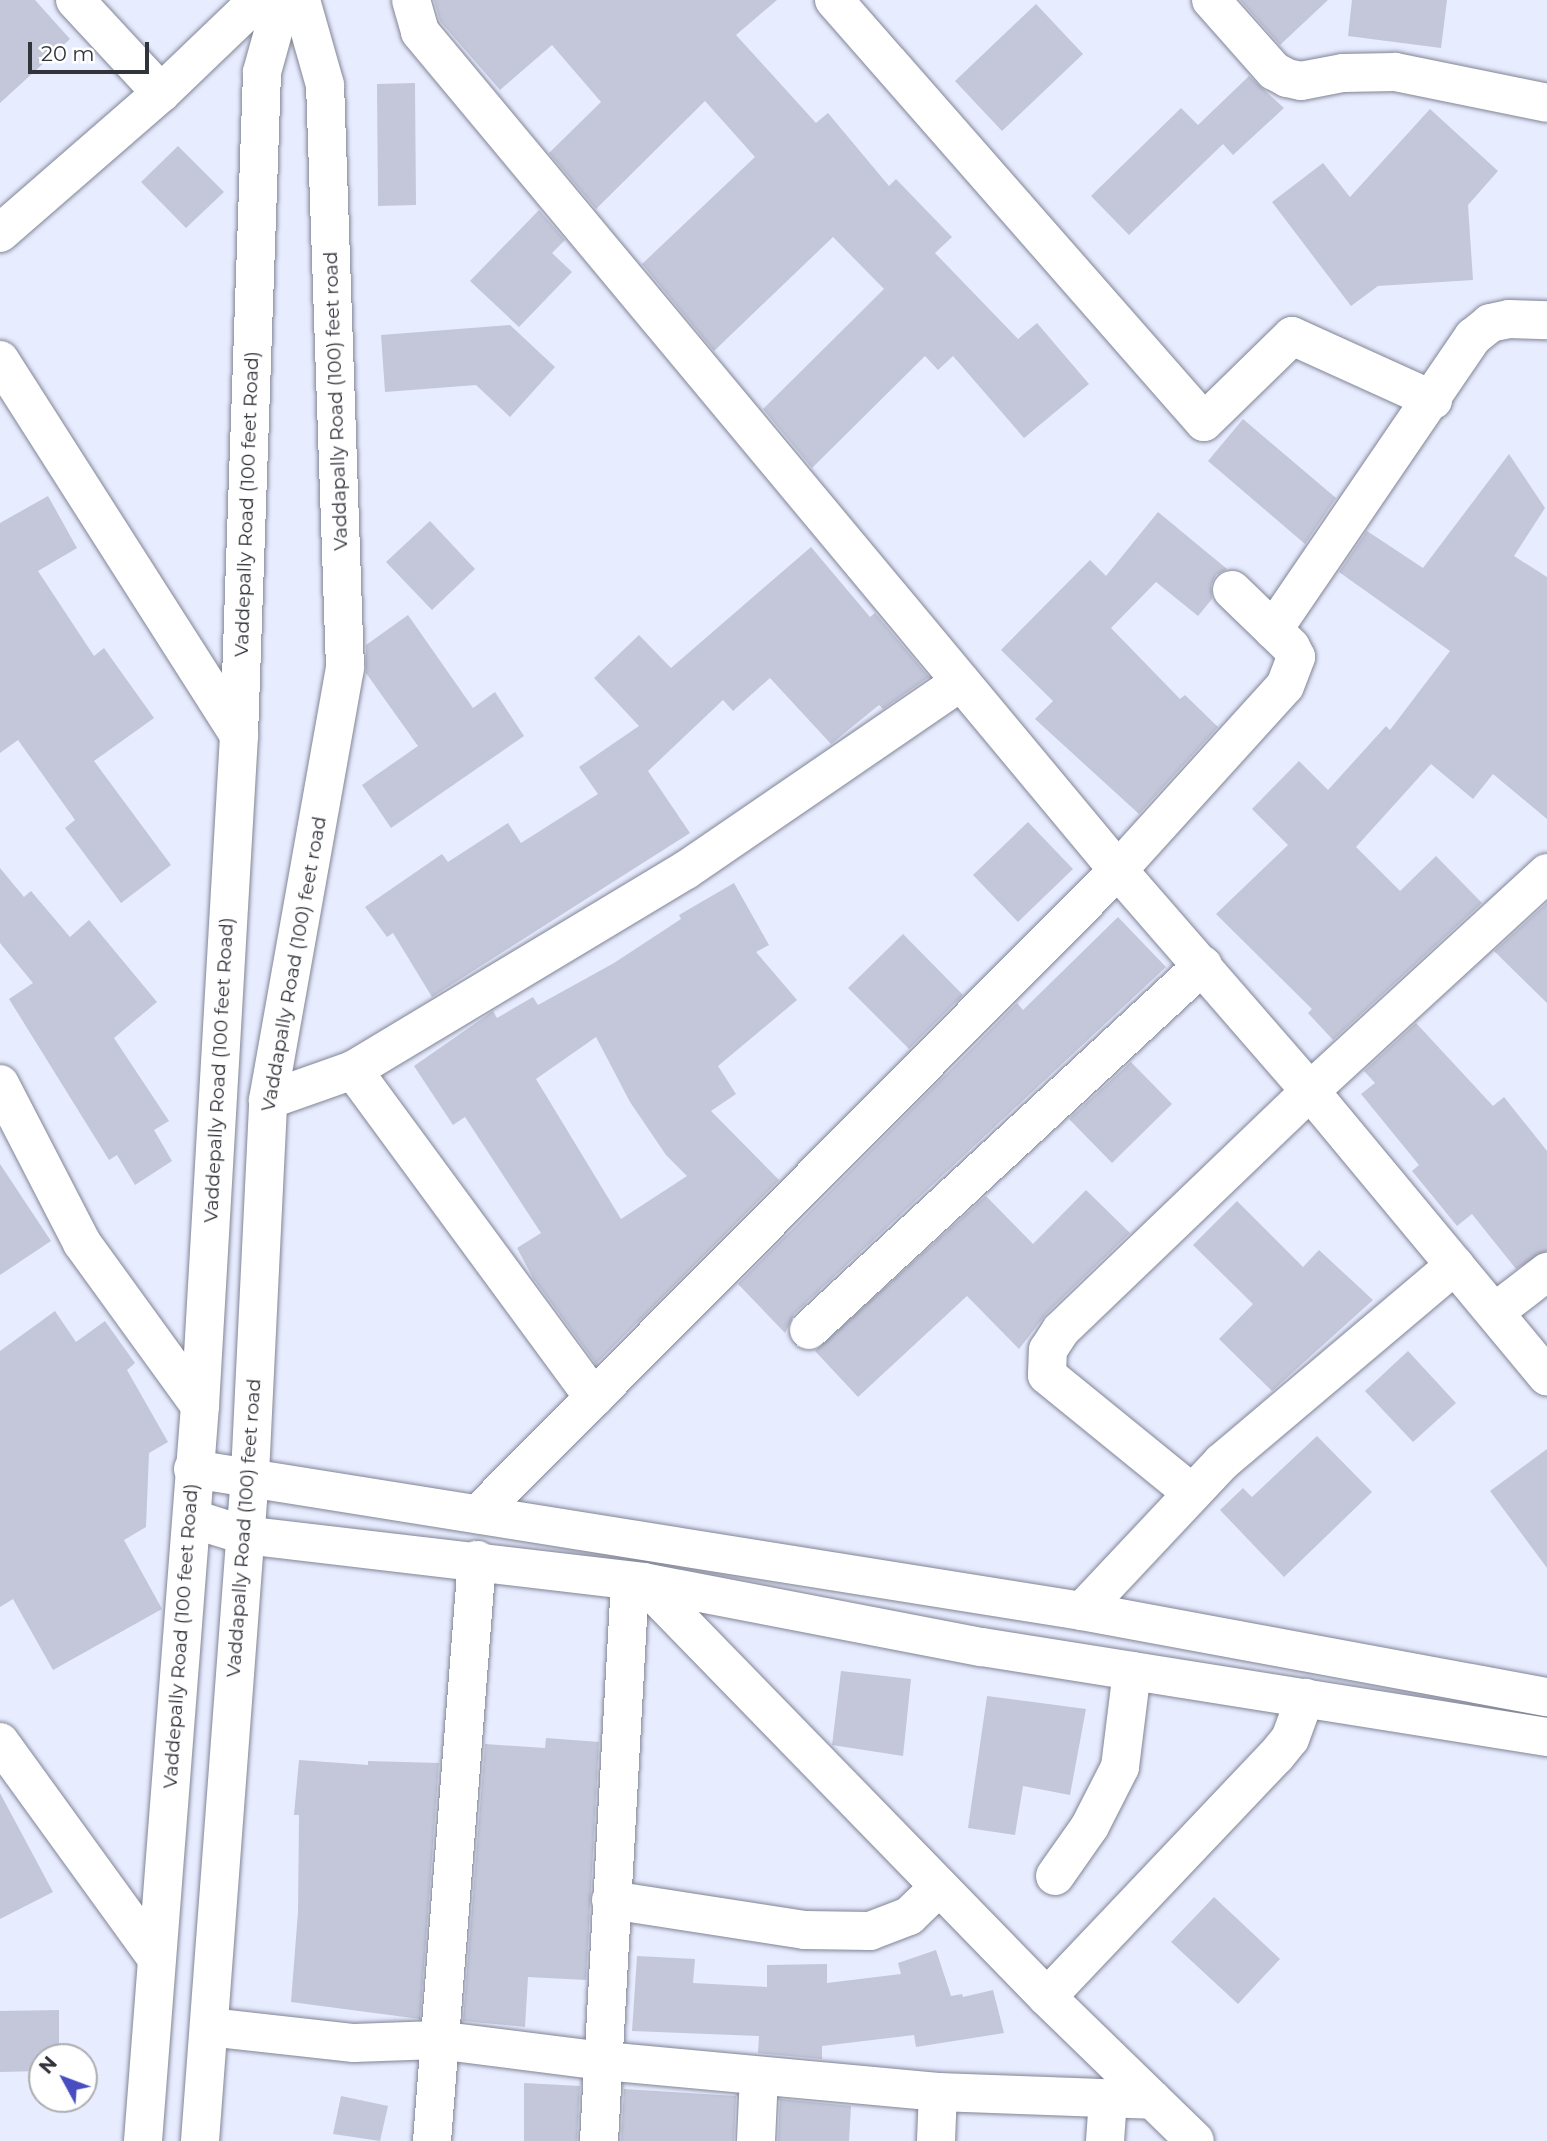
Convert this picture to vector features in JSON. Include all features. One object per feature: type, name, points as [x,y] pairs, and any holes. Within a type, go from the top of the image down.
[{"type":"street","points":[[75,0],[162,93]]},
{"type":"street","points":[[0,233],[162,93],[258,0]]},
{"type":"street","name":"Vaddepally Road (100 feet Road)","points":[[143,2141],[154,1955],[193,1519],[193,1469],[200,1406],[239,735],[262,72],[282,0]]},
{"type":"street","name":"Vaddapally Road (100) feet road","points":[[200,2141],[250,1474],[268,1100],[345,668],[325,85],[301,0]]},
{"type":"street","points":[[411,0],[420,32],[1118,870],[1310,1091],[1547,1376]]},
{"type":"street","points":[[834,0],[1204,422],[1292,337],[1433,400]]},
{"type":"street","points":[[1211,0],[1274,71],[1287,78],[1301,81],[1353,72],[1395,72],[1547,103]]},
{"type":"street","points":[[1272,630],[1433,400],[1473,337],[1490,323],[1509,319],[1547,320]]},
{"type":"street","points":[[0,360],[239,735]]},
{"type":"street","points":[[478,1514],[1118,870],[1293,674],[1296,657],[1291,647],[1232,590]]},
{"type":"street","points":[[268,1100],[353,1070],[685,870],[961,682]]},
{"type":"street","points":[[1192,1493],[1047,1375],[1048,1350],[1061,1330],[1310,1091],[1547,873]]},
{"type":"street","points":[[808,1330],[1203,965]]},
{"type":"street","points":[[353,1070],[594,1398]]},
{"type":"street","points":[[0,1084],[82,1243],[200,1406]]},
{"type":"street","points":[[1082,1611],[1192,1493],[1455,1265]]},
{"type":"street","points":[[1495,1312],[1547,1272]]},
{"type":"street","points":[[193,1469],[250,1474],[478,1514],[1082,1611],[1547,1698]]},
{"type":"street","points":[[193,1519],[244,1535],[477,1560],[637,1581],[1132,1671],[1547,1737]]},
{"type":"street","points":[[432,2141],[437,2040],[477,1560]]},
{"type":"street","points":[[637,1581],[1047,1997],[1195,2141]]},
{"type":"street","points":[[599,2141],[611,1900],[637,1581]]},
{"type":"street","points":[[1055,1876],[1090,1826],[1121,1767],[1132,1671]]},
{"type":"street","points":[[1047,1997],[1276,1756],[1290,1739],[1305,1698]]},
{"type":"street","points":[[0,1742],[154,1955]]},
{"type":"street","points":[[611,1900],[806,1930],[870,1931],[909,1916],[939,1887]]},
{"type":"street","points":[[209,2027],[354,2043],[437,2040],[604,2062],[938,2092],[1153,2099]]},
{"type":"street","points":[[756,2141],[759,2076]]},
{"type":"street","points":[[936,2141],[938,2092]]},
{"type":"street","points":[[1105,2141],[1108,2099]]},
{"type":"building","points":[[0,0],[35,0],[70,39],[0,103]]},
{"type":"building","points":[[434,0],[777,0],[736,35],[816,123],[828,113],[889,186],[896,179],[952,237],[935,253],[1018,339],[1037,323],[1089,384],[1024,438],[953,356],[938,370],[925,356],[812,468],[763,409],[884,289],[833,237],[714,351],[642,264],[755,157],[705,101],[596,209],[549,153],[601,102],[552,45],[500,90],[440,21]]},
{"type":"building","points":[[1240,0],[1328,0],[1280,45]]},
{"type":"building","points":[[1352,0],[1447,0],[1441,48],[1348,36]]},
{"type":"building","points":[[1036,4],[1083,54],[1002,131],[955,81]]},
{"type":"building","points":[[1249,76],[1284,108],[1233,155],[1223,144],[1129,235],[1091,196],[1181,108],[1198,125]]},
{"type":"building","points":[[415,83],[416,205],[378,206],[377,84]]},
{"type":"building","points":[[1430,109],[1498,171],[1468,205],[1473,280],[1378,286],[1351,306],[1272,202],[1323,163],[1350,197]]},
{"type":"building","points":[[178,146],[224,192],[186,228],[141,182]]},
{"type":"building","points":[[539,210],[565,240],[552,253],[572,272],[519,327],[470,281]]},
{"type":"building","points":[[510,325],[555,367],[510,417],[476,385],[385,392],[381,335]]},
{"type":"building","points":[[1243,419],[1336,498],[1305,544],[1208,461]]},
{"type":"building","points":[[1509,454],[1545,508],[1514,556],[1547,577],[1547,819],[1493,774],[1473,799],[1431,764],[1356,847],[1400,891],[1436,856],[1482,903],[1333,1040],[1308,1013],[1312,1009],[1216,914],[1288,845],[1252,809],[1299,761],[1328,790],[1386,726],[1390,730],[1450,651],[1339,572],[1367,531],[1423,568]]},
{"type":"building","points":[[48,496],[77,548],[38,571],[94,656],[104,648],[154,718],[94,761],[171,865],[121,903],[65,828],[75,820],[18,740],[0,753],[0,523]]},
{"type":"building","points":[[1158,512],[1227,569],[1216,575],[1211,585],[1212,599],[1198,616],[1156,582],[1111,628],[1180,699],[1185,695],[1218,727],[1139,814],[1035,719],[1053,701],[1001,650],[1090,560],[1106,576]]},
{"type":"building","points":[[430,521],[475,569],[432,610],[386,562]]},
{"type":"building","points":[[811,547],[870,617],[875,613],[929,677],[883,709],[879,705],[831,744],[770,678],[733,711],[723,700],[648,771],[690,833],[432,997],[393,933],[387,937],[365,907],[442,854],[448,862],[508,823],[521,843],[598,794],[579,767],[639,726],[594,678],[639,635],[671,668]]},
{"type":"building","points":[[408,615],[473,708],[495,692],[524,736],[391,828],[362,785],[418,746],[366,673],[366,645]]},
{"type":"building","points":[[1028,822],[1073,869],[1018,922],[973,875]]},
{"type":"building","points":[[0,868],[24,897],[31,891],[70,937],[89,920],[157,1002],[114,1038],[169,1121],[154,1130],[172,1161],[135,1185],[117,1155],[109,1160],[9,999],[33,983],[0,943]]},
{"type":"building","points":[[734,883],[769,945],[756,952],[797,1000],[718,1066],[736,1094],[711,1111],[779,1180],[596,1364],[533,1278],[517,1248],[541,1233],[465,1117],[453,1125],[414,1066],[493,1011],[497,1018],[533,997],[538,1005],[614,963],[681,919],[679,915]],"holes":[[[596,1037],[630,1102],[666,1155],[687,1176],[621,1219],[536,1079]]]},
{"type":"building","points":[[1547,903],[1547,1003],[1494,951]]},
{"type":"building","points":[[1118,917],[1166,967],[794,1314],[785,1333],[738,1284],[1017,1003],[1023,1010]]},
{"type":"building","points":[[903,934],[963,995],[909,1049],[848,988]]},
{"type":"building","points":[[1416,1023],[1493,1106],[1504,1097],[1547,1151],[1547,1251],[1516,1269],[1472,1214],[1457,1226],[1412,1171],[1419,1165],[1361,1094],[1375,1083],[1364,1071]]},
{"type":"building","points":[[1131,1062],[1172,1104],[1112,1163],[1069,1119]]},
{"type":"building","points":[[0,1164],[51,1241],[0,1275]]},
{"type":"building","points":[[1086,1190],[1130,1233],[1046,1314],[1019,1349],[967,1296],[858,1397],[815,1351],[986,1196],[1033,1244]]},
{"type":"building","points":[[1237,1201],[1303,1267],[1319,1250],[1373,1300],[1272,1391],[1219,1339],[1253,1304],[1193,1245]]},
{"type":"building","points":[[55,1311],[76,1342],[105,1321],[135,1363],[127,1370],[168,1442],[149,1453],[146,1527],[124,1540],[162,1609],[53,1670],[13,1599],[0,1607],[0,1351]]},
{"type":"building","points":[[1408,1351],[1456,1403],[1413,1442],[1365,1391]]},
{"type":"building","points":[[1317,1436],[1372,1492],[1284,1577],[1220,1510],[1243,1488],[1252,1497]]},
{"type":"building","points":[[1547,1449],[1547,1568],[1490,1491]]},
{"type":"building","points":[[841,1671],[911,1679],[903,1756],[832,1745]]},
{"type":"building","points":[[987,1696],[1086,1709],[1070,1795],[1023,1786],[1015,1835],[968,1828]]},
{"type":"building","points":[[546,1738],[599,1742],[586,1980],[528,1977],[525,2027],[463,2021],[485,1744],[545,1748]]},
{"type":"building","points":[[299,1760],[368,1765],[368,1761],[439,1763],[420,2019],[291,2002],[298,1912],[299,1815],[294,1815]]},
{"type":"building","points":[[0,1793],[53,1892],[0,1919]]},
{"type":"building","points":[[1214,1897],[1280,1959],[1238,2004],[1171,1942]]},
{"type":"building","points":[[936,1950],[951,1996],[962,1994],[963,1997],[993,1990],[1004,2033],[916,2047],[914,2035],[822,2046],[822,2059],[758,2053],[759,2036],[632,2031],[637,1956],[695,1959],[693,1983],[767,1987],[767,1965],[827,1964],[827,1983],[901,1974],[898,1963]]},
{"type":"building","points":[[59,2010],[59,2043],[28,2043],[28,2071],[0,2072],[0,2011]]},
{"type":"building","points":[[524,2083],[580,2086],[577,2141],[524,2141]]},
{"type":"building","points":[[624,2089],[736,2096],[734,2141],[621,2141]]},
{"type":"building","points":[[341,2096],[388,2106],[380,2141],[333,2134]]},
{"type":"building","points":[[780,2099],[851,2106],[849,2141],[778,2141]]}]
